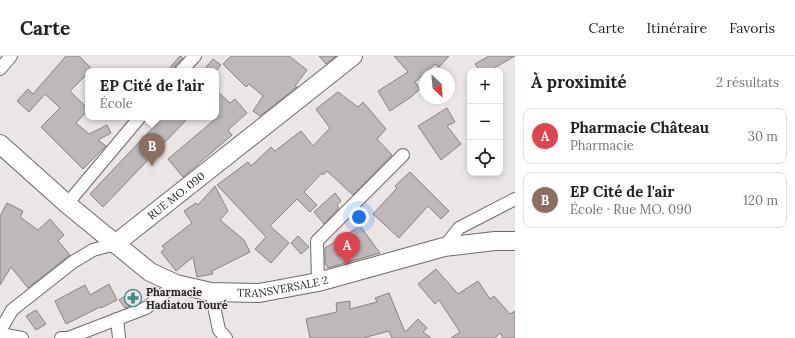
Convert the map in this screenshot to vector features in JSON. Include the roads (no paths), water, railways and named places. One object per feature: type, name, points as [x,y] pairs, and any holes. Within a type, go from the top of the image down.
[{"type":"main road","name":"RUE MO. 090","points":[[115,244],[353,56]]},
{"type":"main road","name":"TRANSVERSALE 2","points":[[0,144],[66,204],[150,272],[176,284],[211,292],[258,293],[318,282],[444,248],[496,241],[515,241]]},
{"type":"street","points":[[0,69],[11,56]]},
{"type":"street","points":[[184,68],[195,56]]},
{"type":"street","points":[[66,204],[137,120]]},
{"type":"street","points":[[318,282],[317,242],[403,155]]},
{"type":"street","points":[[444,248],[459,228],[515,199]]},
{"type":"street","name":"RUE MO. 090","points":[[0,332],[12,310],[73,262],[93,250],[115,244]]},
{"type":"street","points":[[61,338],[68,338],[146,308],[176,284]]},
{"type":"street","points":[[211,292],[219,330],[226,338]]},
{"type":"street","points":[[117,319],[119,338]]},
{"type":"street","points":[[0,332],[22,338]]},
{"type":"place","name":"EP Cité de l'air","points":[[152,166]]},
{"type":"place","name":"Pharmacie Château","points":[[347,265]]},
{"type":"place","name":"Pharmacie Hadiatou Touré","points":[[133,298]]}]
